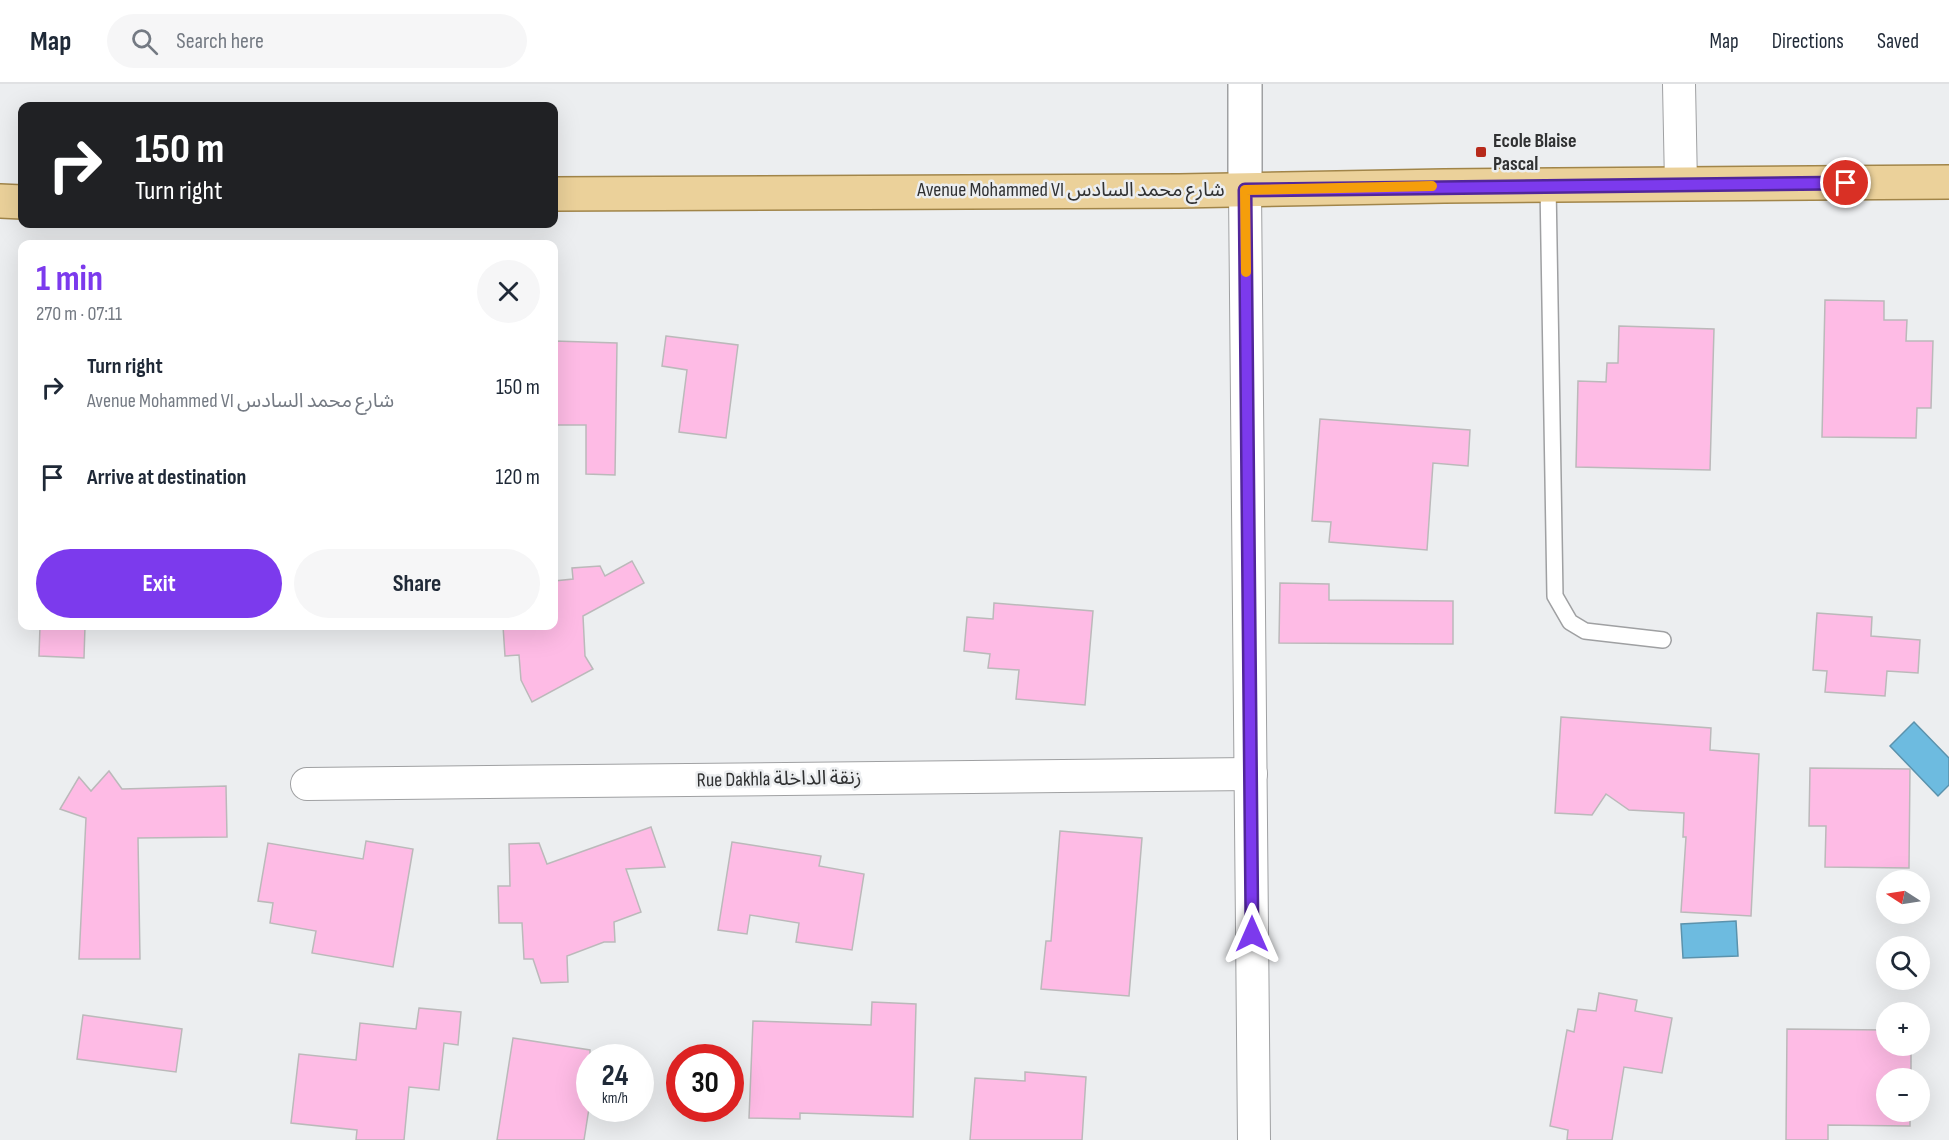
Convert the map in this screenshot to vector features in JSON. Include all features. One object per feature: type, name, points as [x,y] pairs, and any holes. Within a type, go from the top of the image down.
[{"type":"main road","name":"Avenue Mohammed VI شارع محمد السادس","points":[[558,194],[1245,190],[1949,182]]},
{"type":"main road","points":[[0,201],[18,202]]},
{"type":"street","points":[[1245,84],[1254,1140]]},
{"type":"street","points":[[1679,84],[1682,184]]},
{"type":"street","name":"Rue Dakhla زنقة الداخلة","points":[[307,784],[1251,774]]},
{"type":"lane","points":[[1548,185],[1556,596],[1570,622],[1585,631],[1663,640]]},
{"type":"water","points":[[1914,722],[1949,758],[1949,785],[1938,796],[1890,746]]},
{"type":"water","points":[[1736,921],[1738,956],[1683,958],[1681,924]]},
{"type":"building","points":[[1825,300],[1884,301],[1884,320],[1907,320],[1906,341],[1933,341],[1931,408],[1917,408],[1916,438],[1822,437]]},
{"type":"building","points":[[1619,326],[1714,329],[1710,470],[1576,467],[1578,381],[1606,382],[1607,363],[1618,363]]},
{"type":"building","points":[[666,336],[738,345],[726,438],[679,432],[687,370],[662,366]]},
{"type":"building","points":[[558,341],[617,343],[615,475],[586,474],[586,425],[558,425]]},
{"type":"building","points":[[1320,419],[1470,430],[1468,466],[1433,463],[1427,550],[1329,542],[1331,522],[1312,521]]},
{"type":"building","points":[[632,561],[644,583],[583,616],[585,656],[593,669],[532,702],[521,680],[519,655],[505,656],[503,630],[558,630],[558,581],[573,579],[572,568],[600,566],[605,576]]},
{"type":"building","points":[[1280,583],[1329,584],[1329,600],[1453,601],[1453,644],[1279,643]]},
{"type":"building","points":[[994,603],[1093,611],[1085,705],[1016,699],[1019,670],[988,668],[990,654],[964,651],[967,617],[993,619]]},
{"type":"building","points":[[1817,613],[1872,617],[1871,636],[1920,640],[1918,673],[1887,671],[1885,696],[1825,692],[1827,671],[1813,670]]},
{"type":"building","points":[[40,630],[85,630],[84,658],[39,656]]},
{"type":"building","points":[[1561,717],[1711,728],[1710,750],[1759,754],[1751,916],[1681,912],[1686,837],[1683,837],[1684,813],[1629,810],[1606,794],[1592,815],[1555,813]]},
{"type":"building","points":[[1810,768],[1910,769],[1909,868],[1825,867],[1826,826],[1809,826]]},
{"type":"building","points":[[109,771],[122,789],[226,786],[227,837],[138,838],[140,959],[79,959],[86,818],[60,809],[79,777],[91,791]]},
{"type":"building","points":[[651,827],[665,867],[626,869],[641,912],[614,922],[615,942],[604,942],[567,956],[568,982],[541,983],[533,959],[524,959],[522,923],[499,923],[498,886],[510,886],[509,844],[539,843],[547,864]]},
{"type":"building","points":[[1060,831],[1142,838],[1129,996],[1041,989],[1046,941],[1051,941]]},
{"type":"building","points":[[366,841],[413,849],[393,967],[312,953],[316,931],[270,923],[273,903],[258,901],[268,843],[363,859]]},
{"type":"building","points":[[732,842],[821,856],[819,866],[864,874],[852,950],[796,942],[799,923],[750,915],[747,934],[718,930]]},
{"type":"building","points":[[1599,993],[1637,1000],[1635,1011],[1672,1018],[1662,1073],[1624,1067],[1612,1140],[1567,1140],[1568,1130],[1550,1126],[1567,1030],[1574,1032],[1578,1009],[1596,1011]]},
{"type":"building","points":[[872,1002],[916,1004],[913,1117],[800,1113],[800,1119],[749,1118],[753,1021],[871,1025]]},
{"type":"building","points":[[419,1008],[461,1012],[458,1045],[444,1043],[439,1090],[409,1087],[404,1140],[356,1140],[357,1130],[291,1123],[299,1054],[356,1060],[360,1023],[416,1029]]},
{"type":"building","points":[[83,1015],[182,1029],[176,1072],[77,1059]]},
{"type":"building","points":[[1787,1029],[1876,1030],[1876,1056],[1911,1056],[1911,1068],[1876,1068],[1876,1122],[1910,1122],[1910,1126],[1828,1125],[1828,1140],[1786,1140]]},
{"type":"building","points":[[513,1038],[576,1048],[576,1122],[587,1122],[584,1140],[497,1140]]},
{"type":"building","points":[[1025,1072],[1086,1077],[1082,1140],[970,1140],[975,1078],[1025,1081]]},
{"type":"slow traffic","points":[[1246,272],[1245,190],[1432,186]]},
{"type":"place","name":"Ecole Blaise Pascal","points":[[1481,152]]},
{"type":"route","points":[[1252,934],[1245,190],[1846,183]]}]
